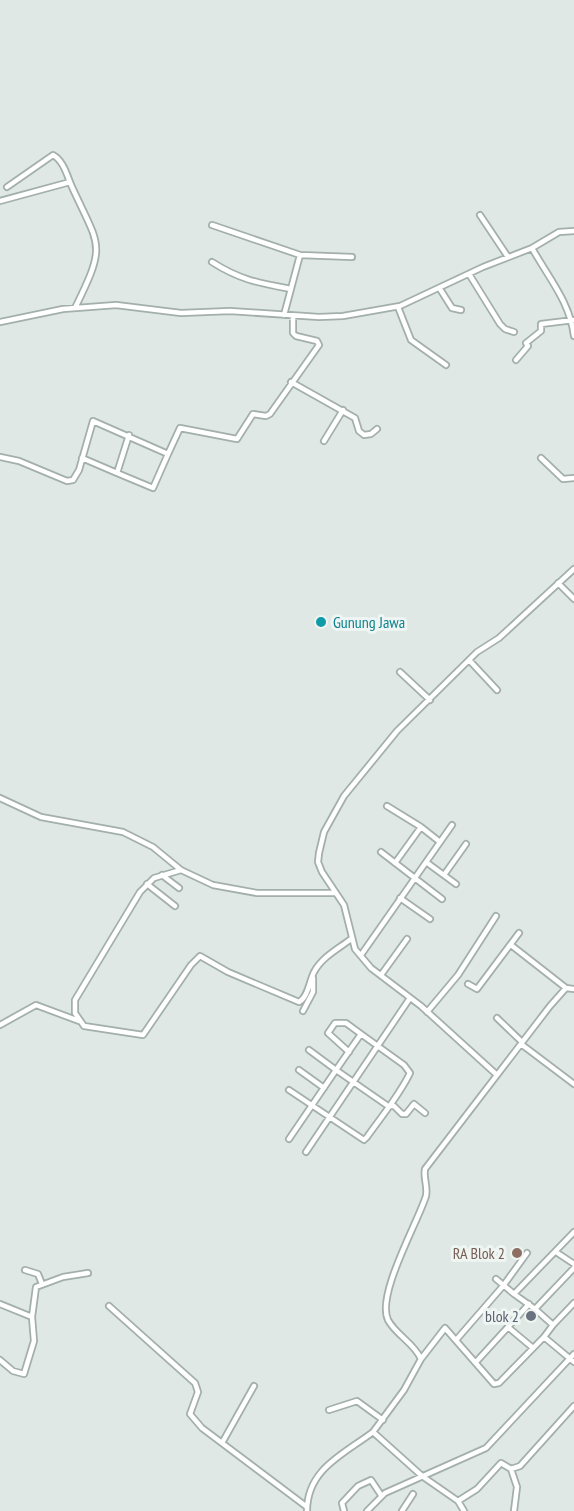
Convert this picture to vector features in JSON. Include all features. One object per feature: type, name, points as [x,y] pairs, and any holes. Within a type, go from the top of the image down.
[{"type":"street","points":[[7,187],[53,155],[62,164],[98,244],[92,274],[75,308]]},
{"type":"street","points":[[0,201],[70,182]]},
{"type":"street","points":[[480,215],[508,257]]},
{"type":"street","points":[[212,225],[300,255],[352,257]]},
{"type":"street","points":[[0,322],[75,308],[116,305],[158,312],[230,311],[293,316],[343,316],[398,307],[532,248],[559,232],[574,231]]},
{"type":"street","points":[[532,248],[553,280],[573,321],[574,336]]},
{"type":"street","points":[[284,315],[300,255]]},
{"type":"street","points":[[212,261],[232,275],[252,283],[291,289]]},
{"type":"street","points":[[469,274],[500,324],[514,332]]},
{"type":"street","points":[[440,289],[452,308],[461,310]]},
{"type":"street","points":[[398,307],[411,340],[446,365]]},
{"type":"street","points":[[82,458],[153,488],[180,428],[237,439],[253,414],[266,416],[270,414],[319,345],[317,341],[292,333],[293,316]]},
{"type":"street","points":[[516,360],[528,346],[525,343],[541,331],[541,324],[573,321]]},
{"type":"street","points":[[291,382],[355,418],[359,431],[364,435],[371,435],[377,429]]},
{"type":"street","points":[[324,441],[343,410]]},
{"type":"street","points":[[0,457],[19,461],[67,481],[73,480],[82,458],[91,422],[98,421],[168,454]]},
{"type":"street","points":[[117,473],[129,435]]},
{"type":"street","points":[[541,458],[563,479],[574,478]]},
{"type":"street","points":[[497,1075],[361,955],[351,939],[344,905],[318,862],[324,832],[344,796],[367,766],[469,660],[498,638],[574,569]]},
{"type":"street","points":[[558,583],[574,599]]},
{"type":"street","points":[[469,660],[496,690]]},
{"type":"street","points":[[400,672],[430,700]]},
{"type":"street","points":[[0,798],[41,817],[123,832],[153,847],[181,870],[213,885],[257,893],[336,892]]},
{"type":"street","points":[[387,806],[440,842]]},
{"type":"street","points":[[361,955],[452,825]]},
{"type":"street","points":[[395,863],[421,827]]},
{"type":"street","points":[[444,875],[466,844]]},
{"type":"street","points":[[381,852],[442,899]]},
{"type":"street","points":[[426,862],[456,884]]},
{"type":"street","points":[[80,1021],[74,1008],[75,1000],[147,884],[162,874],[181,870]]},
{"type":"street","points":[[162,874],[179,888]]},
{"type":"street","points":[[147,884],[175,906]]},
{"type":"street","points":[[400,898],[430,920]]},
{"type":"street","points":[[428,1012],[458,975],[496,916]]},
{"type":"street","points":[[468,984],[477,989],[519,933]]},
{"type":"street","points":[[0,1025],[36,1005],[80,1021],[90,1029],[143,1035],[191,965],[200,956],[228,972],[299,1002],[304,999],[321,961],[351,939]]},
{"type":"street","points":[[381,975],[407,939]]},
{"type":"street","points":[[511,945],[566,988],[574,989]]},
{"type":"street","points":[[303,1011],[313,992],[314,973]]},
{"type":"street","points":[[421,1359],[412,1345],[388,1320],[387,1300],[408,1235],[427,1192],[425,1168],[566,988]]},
{"type":"street","points":[[306,1152],[410,998]]},
{"type":"street","points":[[497,1018],[521,1043],[574,1084]]},
{"type":"street","points":[[289,1090],[364,1140],[407,1079],[409,1070],[346,1023],[335,1023],[328,1033],[330,1038],[349,1052]]},
{"type":"street","points":[[289,1139],[361,1034]]},
{"type":"street","points":[[309,1050],[388,1106],[394,1106],[405,1115],[414,1104],[425,1113]]},
{"type":"street","points":[[299,1071],[324,1088]]},
{"type":"street","points":[[514,1294],[574,1232]]},
{"type":"street","points":[[535,1309],[574,1266],[556,1252]]},
{"type":"street","points":[[458,1339],[503,1286],[527,1253]]},
{"type":"street","points":[[25,1270],[38,1274],[42,1284]]},
{"type":"street","points":[[0,1360],[13,1371],[24,1374],[34,1341],[32,1317],[36,1287],[88,1273]]},
{"type":"street","points":[[496,1279],[553,1325]]},
{"type":"street","points":[[307,1509],[309,1490],[318,1474],[331,1461],[373,1432],[404,1390],[421,1359],[444,1329],[449,1329],[491,1382],[497,1384],[574,1303]]},
{"type":"street","points":[[0,1304],[32,1317]]},
{"type":"street","points":[[476,1362],[529,1304]]},
{"type":"street","points":[[109,1306],[195,1383],[198,1392],[190,1414],[202,1428],[307,1509]]},
{"type":"street","points":[[509,1328],[533,1348]]},
{"type":"street","points":[[544,1337],[572,1360]]},
{"type":"street","points":[[367,1511],[381,1495],[486,1448],[572,1360],[574,1354]]},
{"type":"street","points":[[222,1443],[254,1386]]},
{"type":"street","points":[[329,1410],[357,1401],[383,1420]]},
{"type":"street","points":[[511,1469],[520,1466],[574,1406]]},
{"type":"street","points":[[373,1432],[422,1476],[458,1501],[464,1511]]},
{"type":"street","points":[[458,1501],[477,1489],[501,1463],[511,1469],[517,1487],[514,1511]]},
{"type":"street","points":[[344,1511],[342,1503],[349,1493],[371,1480],[381,1495]]},
{"type":"street","points":[[402,1511],[413,1494]]},
{"type":"place","name":"Gunung Jawa","points":[[321,622]]},
{"type":"place","name":"RA Blok 2","points":[[517,1253]]},
{"type":"place","name":"blok 2","points":[[531,1316]]}]
